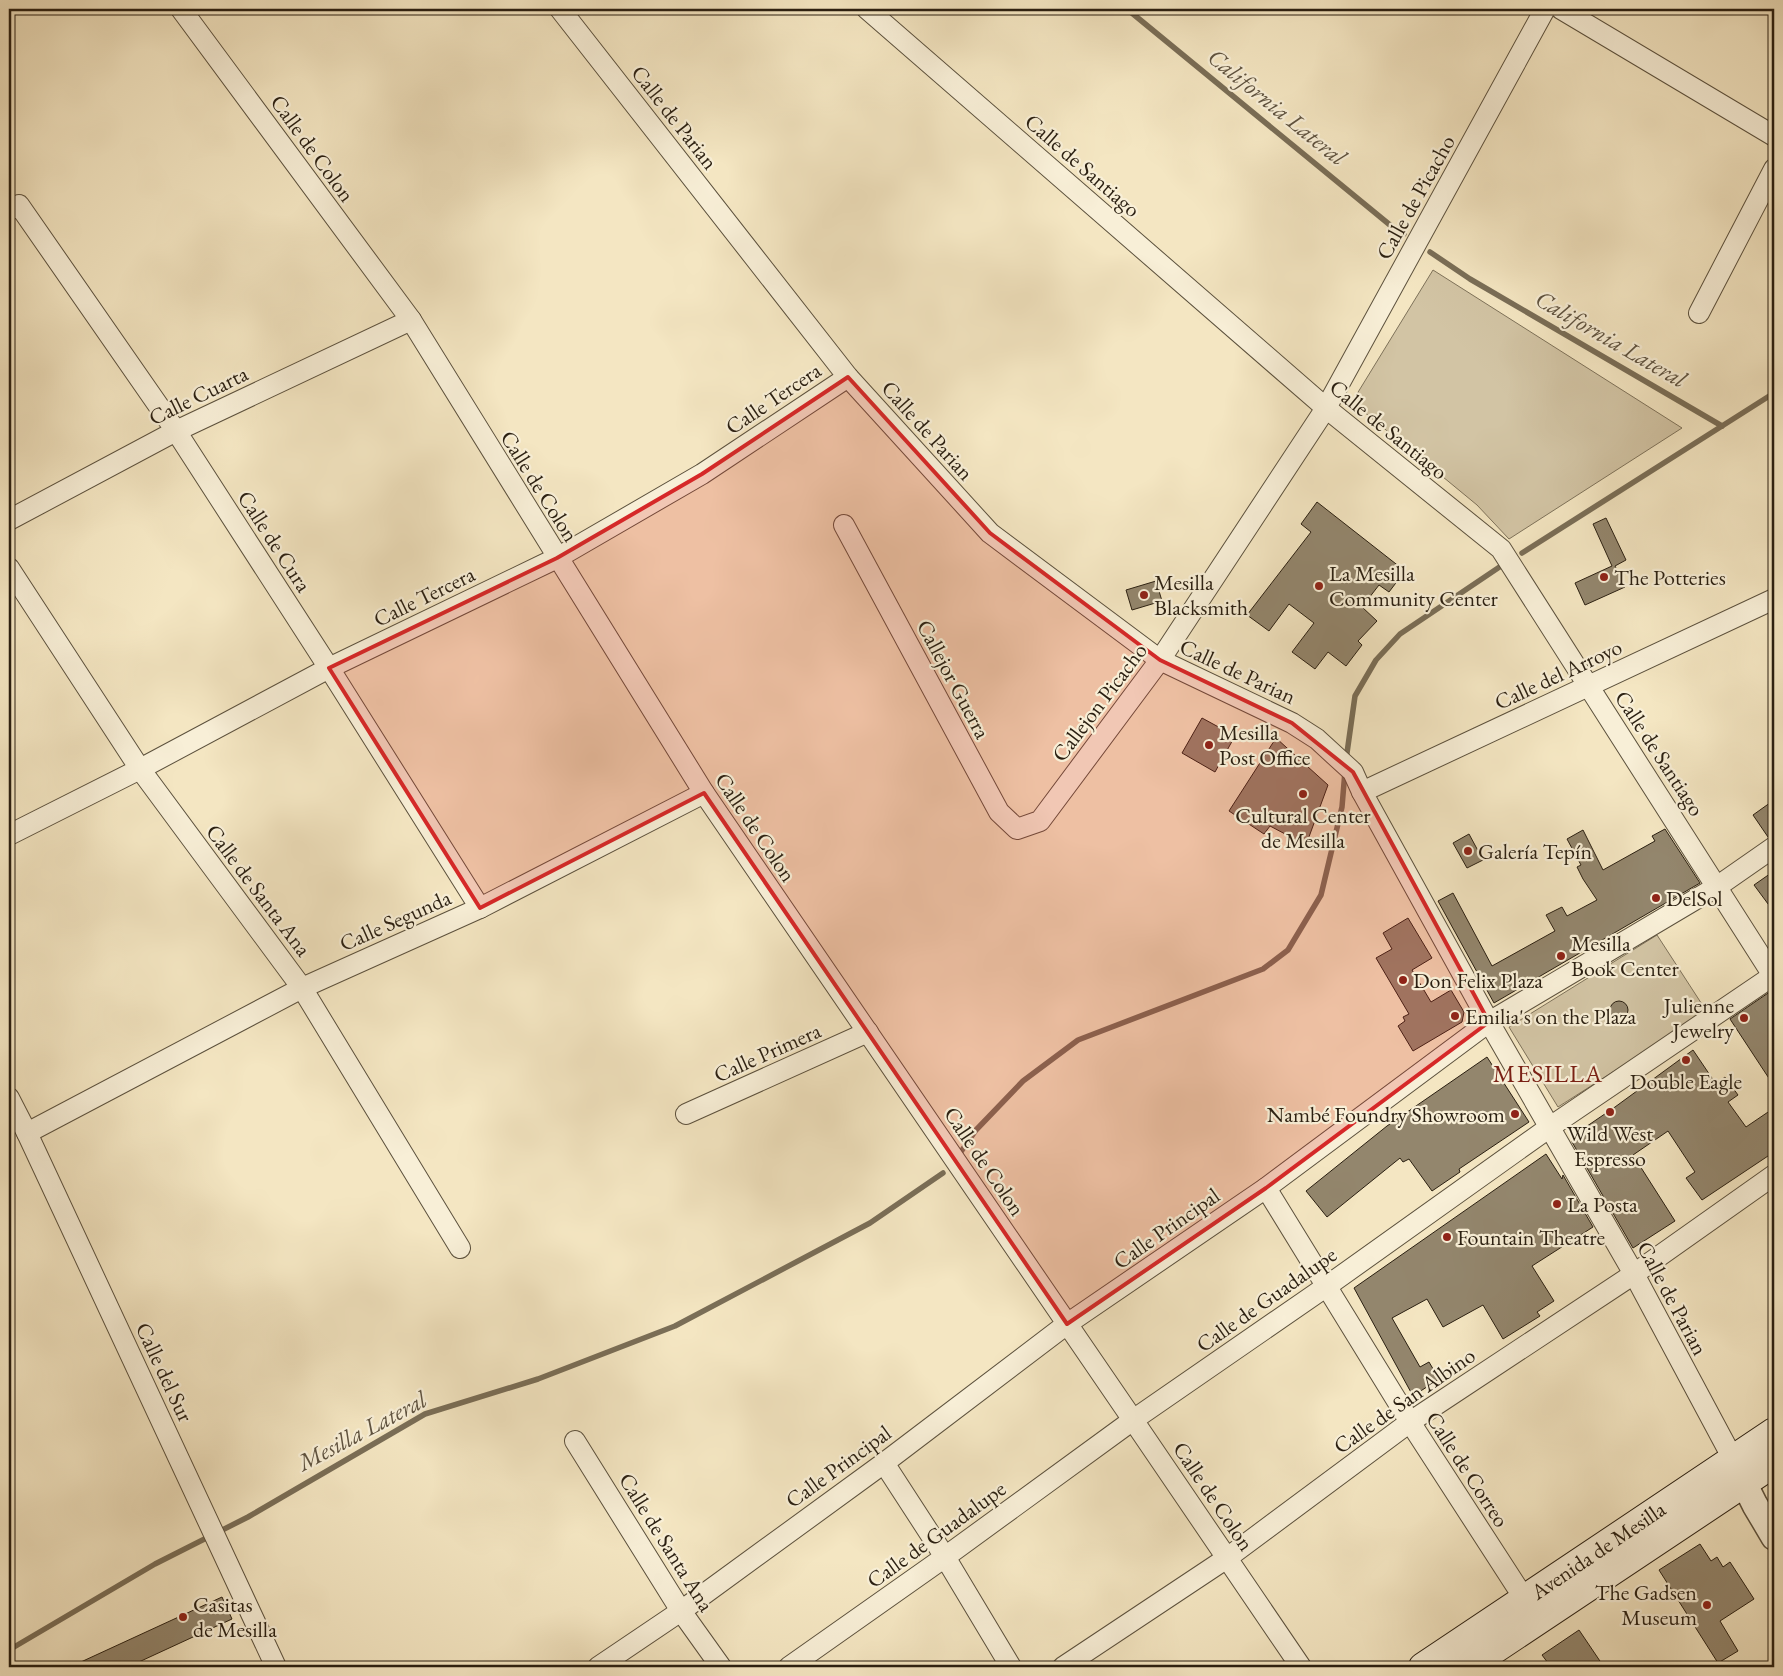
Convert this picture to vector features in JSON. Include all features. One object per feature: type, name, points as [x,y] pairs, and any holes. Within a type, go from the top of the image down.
[{"type":"main road","name":"Avenida de Mesilla","points":[[1423,1667],[1532,1610],[1738,1471],[1774,1432]]},
{"type":"main road","name":"Avenida de Mesilla","points":[[1738,1471],[1774,1463]]},
{"type":"main road","name":"Avenida de Mesilla","points":[[1468,1667],[1532,1610]]},
{"type":"street","name":"Calle de Colon","points":[[181,9],[411,320],[704,793],[1301,1667]]},
{"type":"street","name":"Calle de Parian","points":[[560,9],[848,377],[990,533],[1160,660],[1292,722],[1317,739],[1353,772],[1362,792],[1490,1022],[1634,1274],[1738,1471]]},
{"type":"street","name":"Calle de Santiago","points":[[868,9],[1326,408],[1501,549],[1774,976]]},
{"type":"street","name":"Calle de Picacho","points":[[1326,408],[1545,9]]},
{"type":"street","points":[[1561,9],[1774,136]]},
{"type":"street","points":[[1698,313],[1774,169]]},
{"type":"street","name":"Calle de Cura","points":[[14,208],[176,431],[329,668],[480,908]]},
{"type":"street","name":"Calle Cuarta","points":[[9,520],[176,431],[411,320]]},
{"type":"street","name":"Calle Tercera","points":[[9,835],[140,770],[329,668],[557,558],[702,474],[848,377]]},
{"type":"street","name":"Callejon Picacho","points":[[1040,822],[1160,660],[1326,408]]},
{"type":"street","name":"Callejor Guerra","points":[[844,525],[999,812],[1017,829],[1040,822]]},
{"type":"street","name":"Calle de Santa Ana","points":[[9,568],[140,770],[302,988],[460,1248]]},
{"type":"street","name":"Calle del Arroyo","points":[[1362,792],[1774,599]]},
{"type":"street","name":"Calle Segunda","points":[[27,1133],[302,988],[480,908],[704,793]]},
{"type":"street","name":"Calle Principal","points":[[598,1667],[681,1611],[884,1463],[1068,1324],[1266,1188],[1490,1022],[1718,886],[1774,847]]},
{"type":"street","name":"Calle de Guadalupe","points":[[790,1667],[1133,1420],[1327,1286],[1550,1127],[1774,976]]},
{"type":"street","name":"Calle Primera","points":[[686,1114],[868,1032]]},
{"type":"street","name":"Calle del Sur","points":[[9,1098],[209,1520],[276,1667]]},
{"type":"street","name":"Calle de San Albino","points":[[1063,1667],[1227,1558],[1410,1422],[1634,1274],[1774,1175]]},
{"type":"street","name":"Calle de Correo","points":[[1266,1188],[1410,1422],[1532,1610]]},
{"type":"street","name":"Calle de Santa Ana","points":[[575,1441],[681,1611],[721,1667]]},
{"type":"street","points":[[884,1463],[945,1557],[1011,1667]]},
{"type":"street","points":[[1738,1471],[1774,1538]]},
{"type":"highlighted area","points":[[848,377],[990,533],[1160,660],[1292,723],[1353,772],[1489,1022],[1266,1188],[1067,1324],[704,793],[480,908],[329,668],[557,558],[702,474]]},
{"type":"shaded area","points":[[1433,270],[1682,428],[1509,539],[1477,505],[1352,402]]},
{"type":"shaded area","points":[[1657,935],[1707,1012],[1558,1107],[1509,1027]]},
{"type":"building","name":"La Mesilla Community Center","points":[[1317,502],[1405,571],[1389,592],[1379,585],[1362,607],[1377,621],[1358,641],[1362,645],[1346,666],[1328,652],[1315,669],[1292,652],[1314,623],[1289,604],[1269,631],[1247,615],[1311,532],[1301,524]]},
{"type":"building","name":"The Potteries","points":[[1606,518],[1626,560],[1615,566],[1625,587],[1585,605],[1575,583],[1612,566],[1593,524]]},
{"type":"building","name":"Mesilla Blacksmith","points":[[1156,581],[1162,601],[1132,610],[1126,590]]},
{"type":"building","name":"Mesilla Post Office","points":[[1202,718],[1235,736],[1215,772],[1182,753]]},
{"type":"building","name":"Cultural Center de Mesilla","points":[[1276,738],[1328,785],[1306,845],[1270,826],[1264,834],[1229,811]]},
{"type":"building","points":[[1774,800],[1774,835],[1768,837],[1753,815]]},
{"type":"building","points":[[1665,829],[1700,883],[1494,1003],[1438,901],[1453,893],[1492,966],[1555,931],[1546,915],[1562,907],[1567,916],[1597,900],[1577,867],[1581,865],[1567,839],[1583,830],[1603,870],[1655,841],[1652,836]]},
{"type":"building","name":"Galería Tepín","points":[[1469,834],[1483,860],[1467,868],[1453,843]]},
{"type":"building","points":[[1774,871],[1774,912],[1754,885]]},
{"type":"building","name":"Don Felix Plaza","points":[[1408,918],[1432,958],[1412,970],[1431,1002],[1451,990],[1464,1012],[1462,1022],[1413,1051],[1398,1026],[1405,1021],[1403,1017],[1409,1014],[1376,958],[1392,949],[1383,933]]},
{"type":"building","points":[[1774,989],[1774,1086],[1730,1019]]},
{"type":"building","points":[[1615,1001],[1623,1001],[1628,1006],[1626,1017],[1615,1019],[1610,1014],[1610,1006]]},
{"type":"building","points":[[1693,1050],[1716,1084],[1725,1077],[1738,1095],[1728,1102],[1746,1127],[1774,1108],[1774,1152],[1702,1200],[1686,1178],[1695,1172],[1668,1131],[1633,1155],[1675,1221],[1633,1248],[1572,1142],[1574,1135]]},
{"type":"building","points":[[1487,1057],[1529,1122],[1459,1169],[1460,1172],[1432,1191],[1409,1159],[1403,1162],[1400,1158],[1327,1217],[1306,1191],[1387,1126]]},
{"type":"building","points":[[1546,1154],[1562,1179],[1563,1175],[1593,1227],[1532,1266],[1554,1301],[1537,1312],[1540,1316],[1503,1339],[1483,1305],[1443,1327],[1427,1299],[1392,1318],[1420,1367],[1429,1362],[1439,1379],[1413,1396],[1354,1288]]},
{"type":"building","name":"The Gadsen Museum","points":[[1700,1544],[1711,1561],[1717,1557],[1723,1567],[1730,1562],[1754,1599],[1720,1621],[1738,1651],[1718,1663],[1659,1570]]},
{"type":"building","points":[[222,1597],[232,1619],[128,1667],[70,1667]]},
{"type":"building","points":[[1579,1630],[1604,1667],[1551,1667],[1542,1655]]},
{"type":"waterway","name":"California Lateral","points":[[1127,9],[1390,225],[1404,234]]},
{"type":"waterway","name":"California Lateral","points":[[1430,252],[1470,279],[1722,426]]},
{"type":"waterway","points":[[1522,553],[1774,393]]},
{"type":"waterway","points":[[1346,760],[1355,696],[1376,660],[1400,634],[1501,566]]},
{"type":"waterway","points":[[958,1156],[976,1130],[1023,1081],[1078,1040],[1263,969],[1288,950],[1321,895],[1342,807],[1345,771]]},
{"type":"waterway","name":"Mesilla Lateral","points":[[9,1650],[155,1564],[248,1517],[425,1414],[538,1379],[675,1326],[870,1223],[943,1173]]},
{"type":"place","name":"The Potteries","points":[[1604,577]]},
{"type":"place","name":"La Mesilla Community Center","points":[[1319,586]]},
{"type":"place","name":"Mesilla Blacksmith","points":[[1144,595]]},
{"type":"place","name":"Mesilla Post Office","points":[[1209,745]]},
{"type":"place","name":"Cultural Center de Mesilla","points":[[1303,794]]},
{"type":"place","name":"Galería Tepín","points":[[1468,851]]},
{"type":"place","name":"DelSol","points":[[1656,898]]},
{"type":"place","name":"Mesilla Book Center","points":[[1561,956]]},
{"type":"place","name":"Don Felix Plaza","points":[[1403,980]]},
{"type":"place","name":"Emilia's on the Plaza","points":[[1455,1016]]},
{"type":"place","name":"Julienne Jewelry","points":[[1744,1018]]},
{"type":"place","name":"Double Eagle","points":[[1686,1060]]},
{"type":"place","name":"Wild West Espresso","points":[[1610,1112]]},
{"type":"place","name":"Nambé Foundry Showroom","points":[[1515,1114]]},
{"type":"place","name":"La Posta","points":[[1557,1204]]},
{"type":"place","name":"Fountain Theatre","points":[[1447,1237]]},
{"type":"place","name":"The Gadsen Museum","points":[[1707,1605]]},
{"type":"place","name":"Casitas de Mesilla","points":[[183,1617]]},
{"type":"district","name":"MESILLA","points":[[1548,1073]]}]
